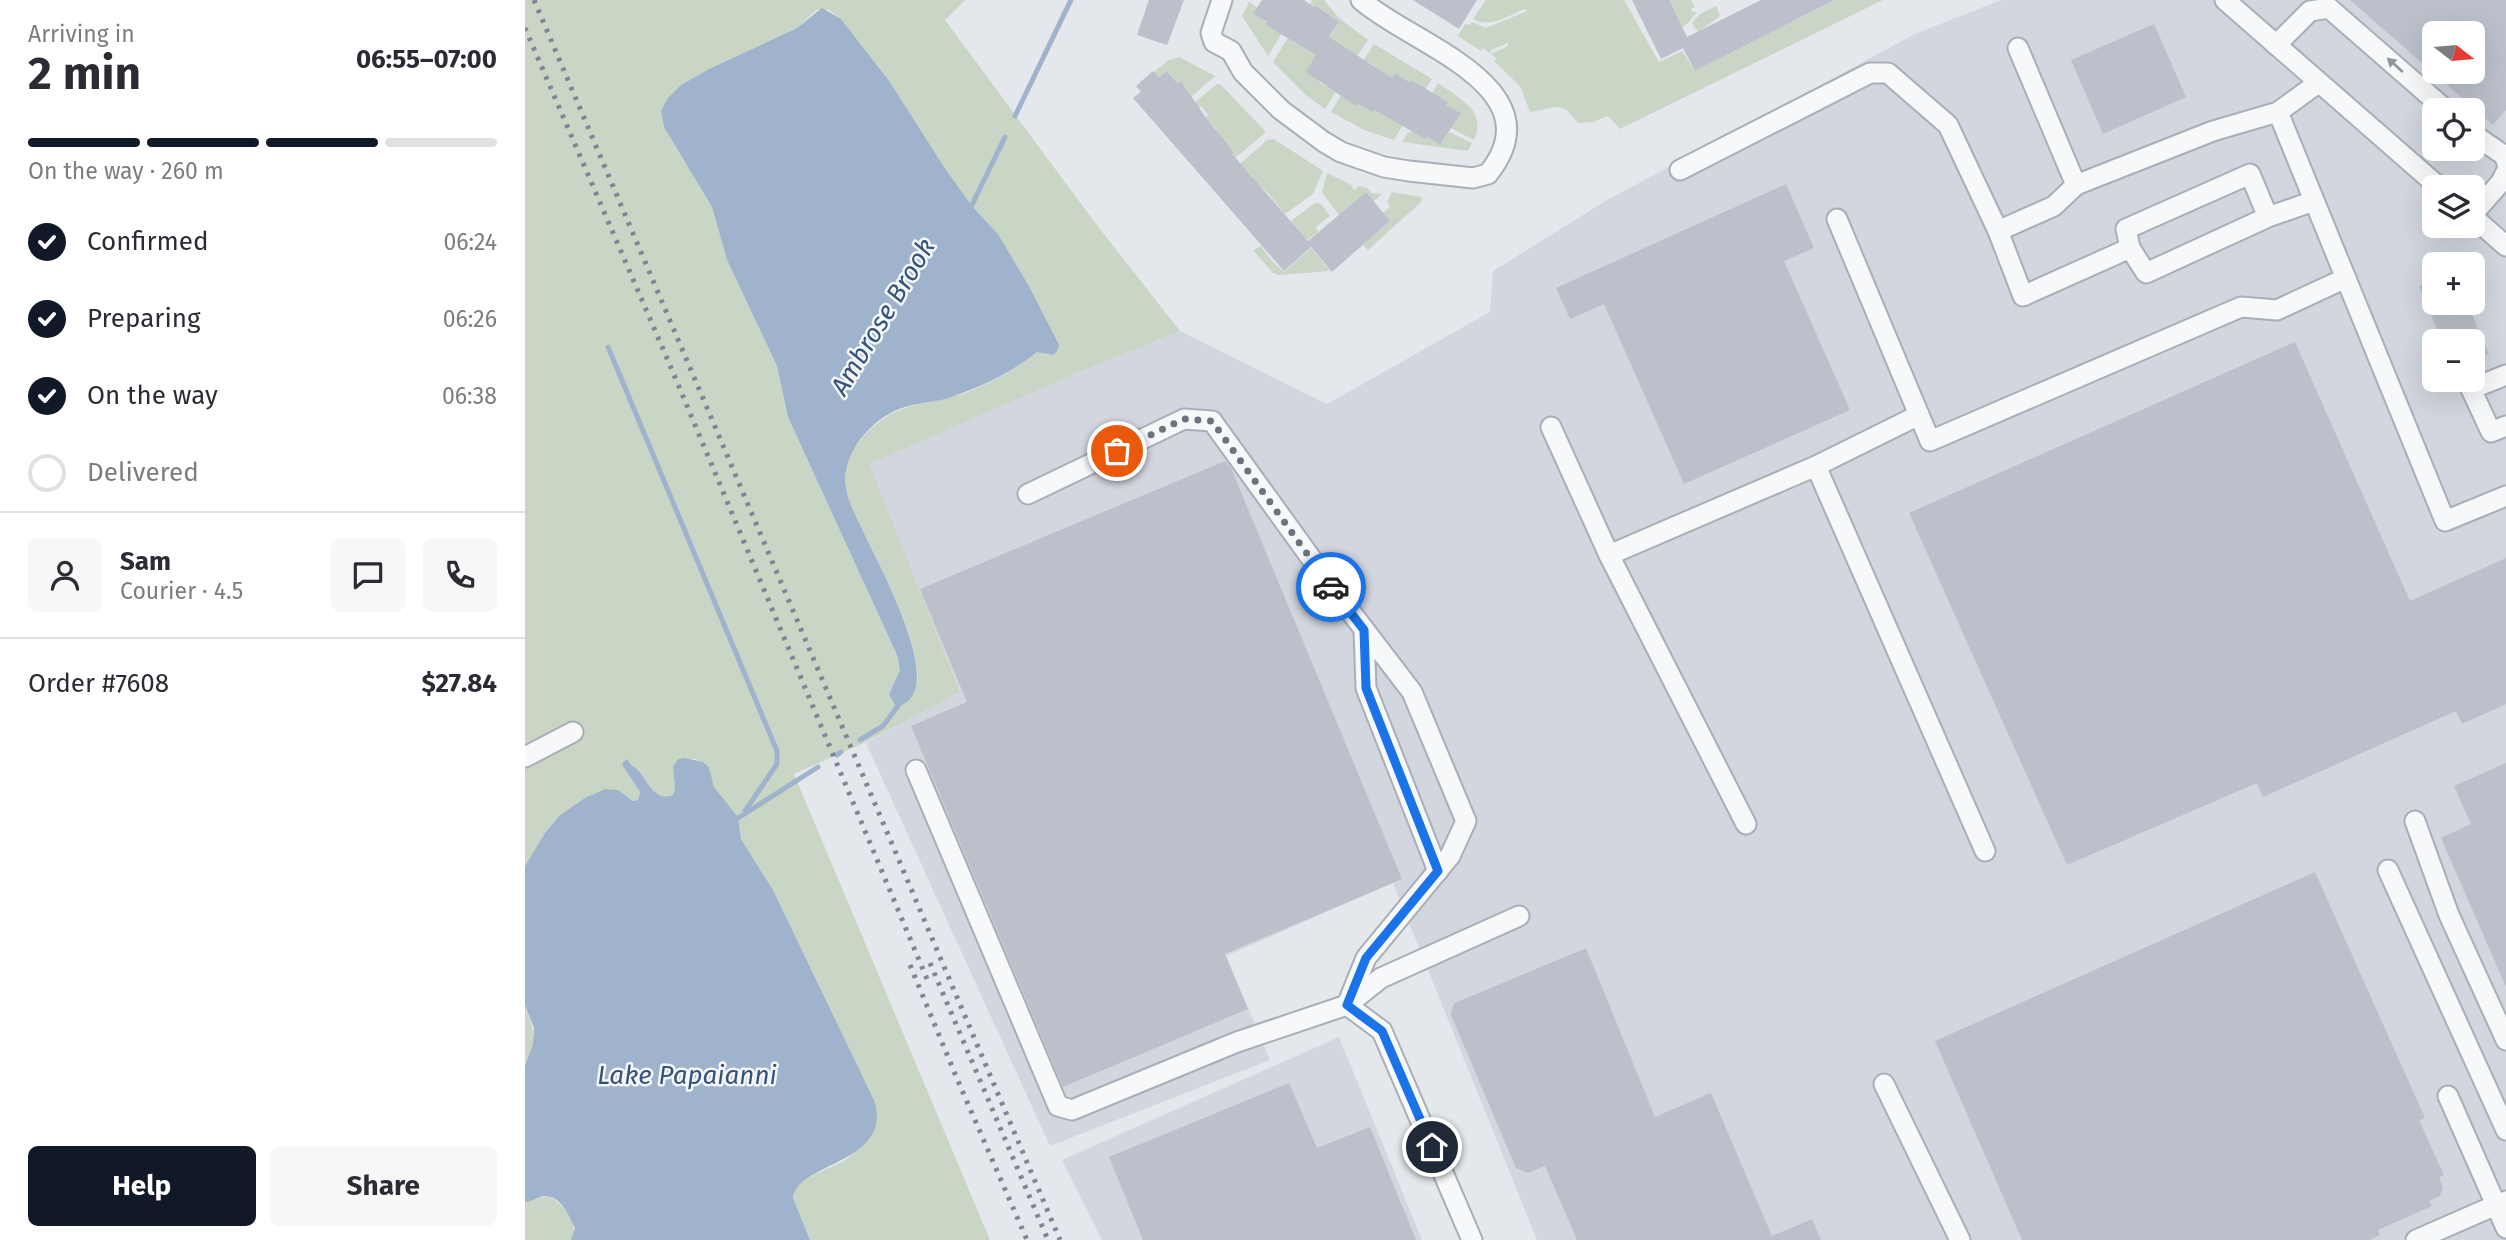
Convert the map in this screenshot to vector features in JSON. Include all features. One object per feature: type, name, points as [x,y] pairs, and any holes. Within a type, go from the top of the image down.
[{"type":"street","points":[[1222,0],[1211,33],[1214,42],[1231,51],[1243,72],[1281,110],[1324,142],[1341,152],[1384,167],[1473,178],[1489,174],[1505,144],[1507,130],[1506,116],[1493,91],[1484,81],[1372,10],[1361,0]]},
{"type":"street","points":[[2225,0],[2424,175]]},
{"type":"street","points":[[2276,45],[2310,11],[2329,8],[2433,98]]},
{"type":"street","points":[[2018,48],[2077,185]]},
{"type":"street","points":[[1680,170],[1870,74],[1888,73],[1948,125],[1997,231],[2023,296],[2130,248]]},
{"type":"street","points":[[1997,231],[2054,206],[2077,185],[2213,131],[2278,112],[2318,83]]},
{"type":"street","points":[[2278,112],[2445,522],[2506,496]]},
{"type":"street","points":[[2485,144],[2506,161],[2501,182],[2485,201]]},
{"type":"street","points":[[2268,217],[2251,174],[2126,229],[2130,248],[2146,273],[2268,217],[2314,201]]},
{"type":"street","points":[[1837,219],[1930,441],[2241,307],[2277,310],[2346,278]]},
{"type":"street","points":[[2485,226],[2506,246]]},
{"type":"street","points":[[2506,375],[2471,389],[2491,432],[2506,426]]},
{"type":"street","points":[[1609,555],[1816,466],[1920,415]]},
{"type":"street","points":[[1028,494],[1184,419],[1212,421],[1412,692],[1466,821],[1450,856],[1366,958],[1347,1005]]},
{"type":"street","points":[[1551,427],[1609,555],[1746,824]]},
{"type":"street","points":[[1816,466],[1985,851]]},
{"type":"street","points":[[1364,630],[1366,688],[1438,871]]},
{"type":"street","points":[[525,757],[573,732]]},
{"type":"street","points":[[916,770],[1058,1106],[1072,1110],[1237,1041],[1347,1005],[1381,978],[1519,916]]},
{"type":"street","points":[[2415,821],[2449,915],[2506,1040]]},
{"type":"street","points":[[2388,870],[2506,1129]]},
{"type":"street","points":[[1347,1005],[1382,1031],[1472,1240]]},
{"type":"street","points":[[1884,1084],[1960,1240]]},
{"type":"street","points":[[2448,1096],[2501,1203],[2506,1228]]},
{"type":"street","points":[[2416,1240],[2501,1203]]},
{"type":"shaded area","points":[[2001,0],[2506,0],[2506,1240],[1537,1240],[1393,883],[1226,956],[1270,1060],[1050,1146],[866,743],[960,691],[868,464],[1180,331],[1327,404],[1490,312],[1493,271],[1602,203],[1915,34]]},
{"type":"shaded area","points":[[1339,1037],[1422,1240],[1102,1240],[1062,1160]]},
{"type":"green space","points":[[525,0],[965,0],[945,20],[1096,224],[1180,331],[869,464],[960,692],[866,742],[794,774],[990,1240],[810,1240],[793,1198],[796,1189],[802,1182],[840,1163],[854,1152],[874,1100],[773,890],[741,839],[738,817],[714,787],[709,767],[696,759],[678,759],[673,766],[673,795],[661,796],[628,759],[622,765],[640,792],[638,800],[633,801],[622,793],[559,816],[525,866]],"holes":[[[816,10],[829,10],[841,19],[890,82],[944,167],[972,206],[998,234],[1029,286],[1058,345],[1047,355],[1041,351],[1037,352],[1008,372],[975,389],[890,415],[864,436],[854,449],[846,471],[846,490],[901,612],[916,663],[918,681],[889,694],[900,670],[897,655],[788,417],[777,366],[727,260],[712,207],[664,127],[662,111],[681,85],[797,28]]]},
{"type":"green space","points":[[1312,0],[1324,0],[1339,18],[1368,40],[1356,58],[1324,47],[1339,22],[1317,5],[1310,4]]},
{"type":"green space","points":[[1486,0],[1624,0],[1659,62],[1682,51],[1695,71],[1836,0],[1883,0],[1620,129],[1608,116],[1593,122],[1578,123],[1566,110],[1557,107],[1530,112],[1520,86],[1494,61],[1497,59],[1491,54],[1508,46],[1508,43],[1489,53],[1458,36],[1465,24],[1472,22],[1486,28],[1527,11],[1525,9],[1493,22],[1479,22],[1473,19]]},
{"type":"green space","points":[[1669,0],[1691,0],[1695,7],[1691,9],[1692,12],[1697,12],[1682,27]]},
{"type":"green space","points":[[1249,2],[1257,7],[1254,14],[1282,33],[1268,56],[1242,16]]},
{"type":"green space","points":[[1716,6],[1720,16],[1698,32],[1692,23],[1700,14]]},
{"type":"green space","points":[[1289,36],[1294,39],[1293,42],[1318,53],[1320,83],[1336,91],[1325,109],[1307,96],[1273,62]]},
{"type":"green space","points":[[1374,44],[1432,79],[1424,91],[1411,80],[1409,82],[1395,73],[1391,79],[1369,62],[1367,65],[1362,62]]},
{"type":"green space","points":[[1179,57],[1215,76],[1190,98],[1182,82],[1178,84],[1168,71],[1158,77],[1154,72],[1169,60]]},
{"type":"green space","points":[[1438,83],[1462,100],[1474,113],[1477,130],[1474,140],[1451,128],[1461,113],[1446,105],[1447,102],[1431,95]]},
{"type":"green space","points":[[1217,84],[1266,132],[1235,158],[1231,154],[1234,151],[1214,133],[1217,130],[1206,118],[1208,115],[1201,106],[1198,108],[1194,103]]},
{"type":"green space","points":[[1341,95],[1356,106],[1358,104],[1372,112],[1378,108],[1404,123],[1394,140],[1364,130],[1331,112]]},
{"type":"green space","points":[[1413,129],[1425,139],[1427,137],[1440,145],[1449,132],[1472,143],[1468,151],[1402,142]]},
{"type":"green space","points":[[1274,139],[1323,171],[1313,194],[1285,214],[1240,164],[1267,140]]},
{"type":"green space","points":[[1327,173],[1353,186],[1355,190],[1359,186],[1369,189],[1371,193],[1382,194],[1373,202],[1365,193],[1339,215],[1322,192]]},
{"type":"green space","points":[[1392,192],[1422,197],[1421,202],[1368,250],[1363,245],[1390,221],[1383,213],[1390,207],[1387,202]]},
{"type":"green space","points":[[1315,203],[1321,204],[1330,216],[1316,227],[1318,232],[1307,240],[1291,221]]},
{"type":"green space","points":[[1261,246],[1284,272],[1311,248],[1330,271],[1279,275],[1273,273],[1253,250]]},
{"type":"green space","points":[[525,1005],[532,1028],[533,1043],[525,1066]]},
{"type":"green space","points":[[548,1196],[569,1214],[574,1227],[571,1240],[525,1240],[525,1202]]},
{"type":"water","points":[[822,8],[841,19],[890,82],[972,206],[998,234],[1029,286],[1059,345],[1053,355],[1037,352],[1009,371],[968,391],[945,399],[911,405],[885,416],[867,431],[849,460],[845,477],[848,497],[900,610],[912,643],[917,673],[913,695],[896,707],[889,694],[900,670],[897,655],[788,417],[777,366],[727,260],[712,207],[664,127],[661,111],[668,98],[681,85],[797,28]]},
{"type":"water","name":"Lake Papaianni","points":[[628,759],[653,790],[661,796],[667,796],[673,795],[675,789],[673,766],[678,759],[703,762],[709,767],[714,787],[738,817],[741,839],[773,890],[874,1100],[876,1121],[870,1137],[843,1159],[811,1176],[799,1186],[793,1198],[810,1240],[571,1240],[575,1228],[564,1208],[556,1200],[546,1196],[525,1202],[525,1066],[533,1044],[534,1028],[525,1005],[525,866],[559,816],[585,798],[605,789],[618,790],[633,801],[638,800],[640,792],[622,765],[624,761]]},
{"type":"building","points":[[1149,0],[1184,0],[1167,45],[1137,35]]},
{"type":"building","points":[[1262,0],[1304,0],[1314,7],[1316,5],[1339,22],[1329,37],[1392,78],[1395,73],[1448,102],[1446,105],[1461,113],[1440,145],[1375,110],[1372,112],[1358,104],[1356,106],[1306,72],[1316,55],[1266,25],[1267,22],[1253,14]]},
{"type":"building","points":[[1413,0],[1477,0],[1459,29]]},
{"type":"building","points":[[1632,0],[1669,0],[1687,37],[1761,0],[1835,0],[1695,71],[1683,48],[1661,59]]},
{"type":"building","points":[[2350,0],[2506,0],[2506,110],[2493,125],[2485,118],[2485,98],[2462,98],[2446,84],[2485,84],[2485,21],[2422,21],[2422,63]]},
{"type":"building","points":[[2154,24],[2186,97],[2103,134],[2071,60]]},
{"type":"building","points":[[1153,71],[1159,77],[1167,71],[1178,84],[1181,81],[1234,152],[1232,154],[1308,241],[1366,192],[1390,221],[1332,272],[1311,247],[1284,271],[1133,98],[1141,92],[1136,86]]},
{"type":"building","points":[[1786,184],[1814,248],[1784,261],[1850,410],[1684,484],[1604,304],[1570,319],[1556,288]]},
{"type":"building","points":[[2431,315],[2472,315],[2478,329],[2437,329]]},
{"type":"building","points":[[2295,342],[2410,601],[2506,558],[2506,704],[2462,724],[2456,711],[2263,797],[2257,783],[2067,865],[1909,513]]},
{"type":"building","points":[[1225,461],[1231,468],[1402,879],[1225,954],[1248,1009],[1063,1087],[911,726],[967,702],[920,589]]},
{"type":"building","points":[[2506,763],[2506,987],[2441,838],[2471,824],[2454,786]]},
{"type":"building","points":[[2315,872],[2425,1118],[2419,1120],[2444,1175],[2439,1177],[2443,1187],[2440,1196],[2429,1201],[2432,1206],[2378,1230],[2380,1235],[2370,1240],[2022,1240],[1935,1041]]},
{"type":"building","points":[[1586,948],[1655,1117],[1711,1093],[1772,1236],[1812,1219],[1821,1240],[1577,1240],[1545,1166],[1528,1173],[1516,1168],[1451,1015],[1452,1008],[1455,1003]]},
{"type":"building","points":[[1289,1083],[1317,1148],[1370,1127],[1416,1240],[1143,1240],[1109,1157]]},
{"type":"waterway","name":"Ambrose Brook","points":[[1015,116],[1071,0]]},
{"type":"waterway","name":"Ambrose Brook","points":[[969,211],[1005,137]]},
{"type":"waterway","points":[[608,347],[777,751],[777,764],[745,811]]},
{"type":"waterway","name":"Ambrose Brook","points":[[860,740],[883,726],[900,703]]},
{"type":"waterway","name":"Ambrose Brook","points":[[837,755],[841,752]]},
{"type":"waterway","name":"Ambrose Brook","points":[[735,820],[818,767]]},
{"type":"railway","points":[[534,0],[1060,1240]]},
{"type":"railway","points":[[525,28],[672,370],[927,979]]},
{"type":"railway","points":[[930,963],[1048,1240]]},
{"type":"railway","points":[[910,965],[1027,1240]]},
{"type":"way so far","points":[[1117,451],[1184,419],[1212,421],[1331,587]]},
{"type":"route","points":[[1331,587],[1364,630],[1366,688],[1438,871],[1366,958],[1347,1005],[1382,1031],[1432,1147]]}]
